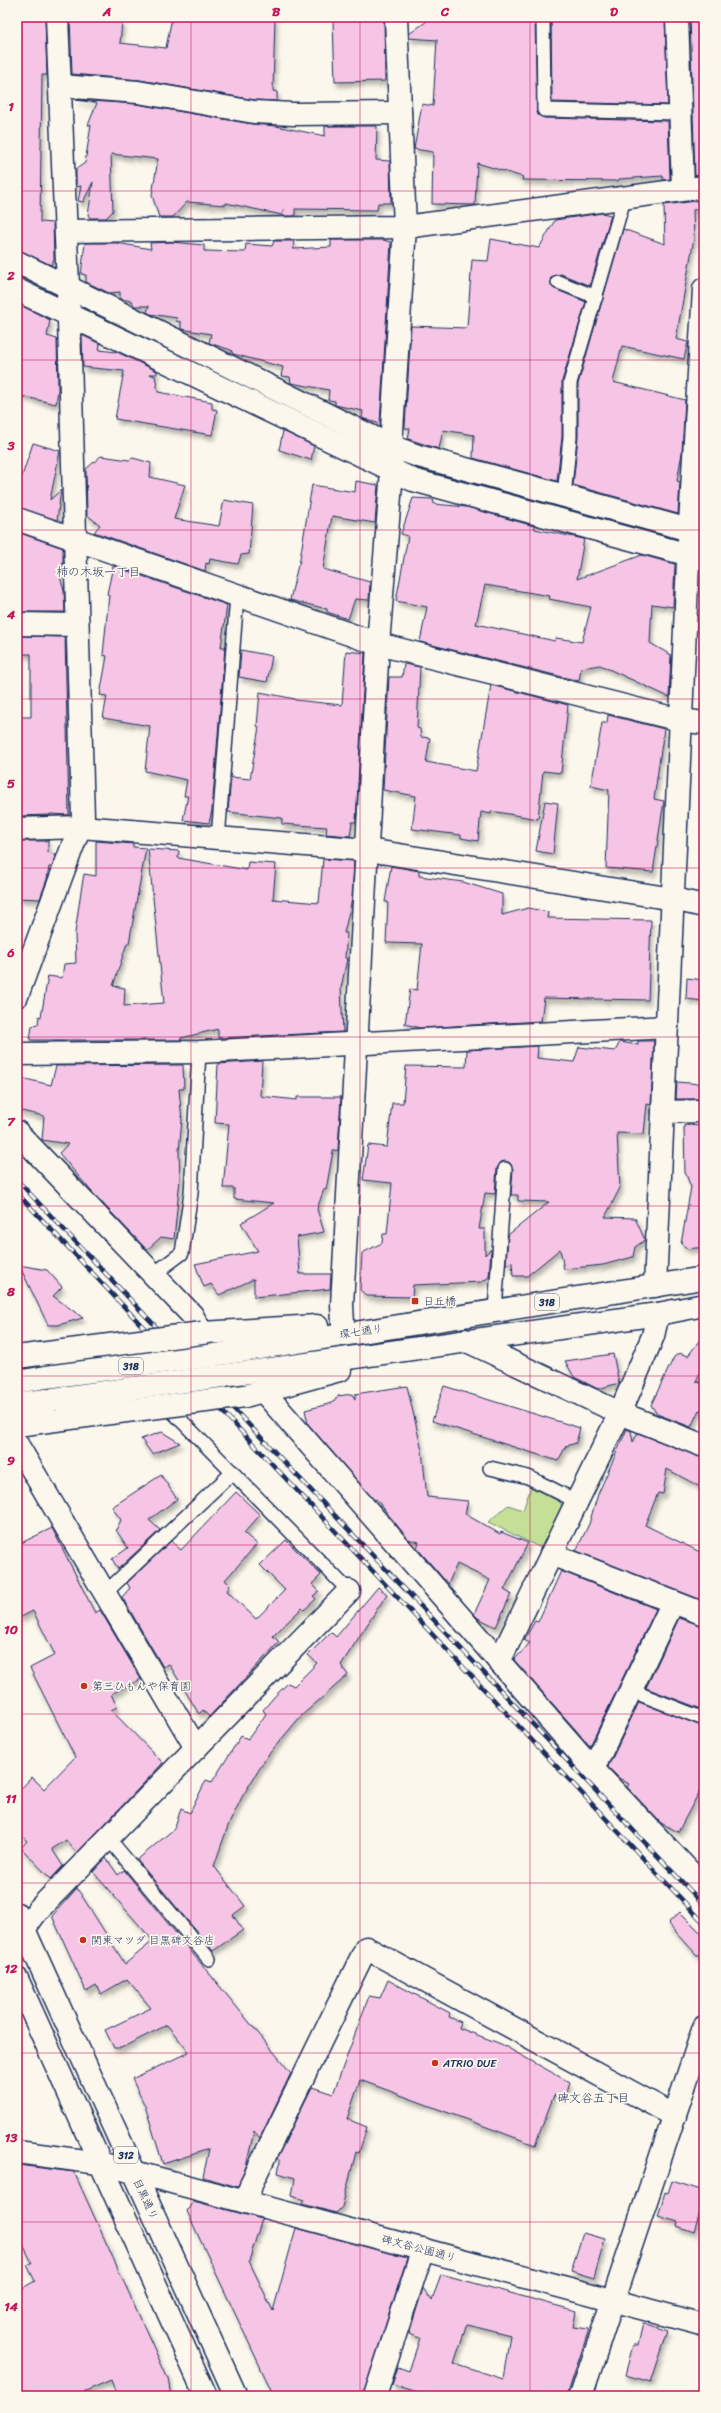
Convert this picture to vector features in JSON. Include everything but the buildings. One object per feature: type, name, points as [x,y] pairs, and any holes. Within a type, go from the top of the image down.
[{"type":"street","points":[[17,996],[81,828],[83,818],[76,625],[68,286],[57,17]]},
{"type":"street","points":[[343,1324],[342,1305],[358,1042],[378,644],[392,471],[391,446],[405,227],[396,17]]},
{"type":"street","points":[[66,231],[405,227],[693,188],[679,113],[676,17]]},
{"type":"street","points":[[60,86],[138,92],[254,112],[293,114],[400,113]]},
{"type":"street","points":[[17,262],[391,446],[418,456],[697,532]]},
{"type":"street","points":[[655,1286],[680,720],[696,557],[704,289]]},
{"type":"street","points":[[17,290],[413,480],[474,498],[696,557]]},
{"type":"street","points":[[17,519],[378,644],[680,720],[704,723]]},
{"type":"street","points":[[17,624],[76,625]]},
{"type":"street","points":[[17,829],[81,828],[368,850],[673,899],[704,906]]},
{"type":"street","points":[[17,1054],[199,1052],[358,1042],[667,1027]]},
{"type":"street","points":[[663,1112],[704,1112]]},
{"type":"street","points":[[17,1132],[192,1314],[202,1333]]},
{"type":"street","name":"環七通り","points":[[17,1382],[215,1355],[390,1326],[704,1278]]},
{"type":"street","name":"318","points":[[17,1404],[658,1314],[704,1305]]},
{"type":"street","points":[[499,1662],[620,1413],[653,1336],[658,1314]]},
{"type":"street","points":[[17,1357],[202,1333],[343,1324],[390,1326]]},
{"type":"street","points":[[465,1340],[620,1413],[704,1446]]},
{"type":"street","points":[[17,1425],[254,1394],[327,1374],[394,1351]]},
{"type":"street","points":[[254,1394],[499,1662],[593,1769],[704,1887]]},
{"type":"street","points":[[17,1444],[196,1748]]},
{"type":"street","points":[[551,1554],[704,1614]]},
{"type":"street","points":[[20,1922],[38,1910],[109,1839],[349,1591]]},
{"type":"street","points":[[593,1769],[632,1691],[673,1602]]},
{"type":"street","name":"目黒通り","points":[[20,1922],[236,2396]]},
{"type":"street","points":[[246,2202],[252,2182],[366,1948],[675,2116]]},
{"type":"street","name":"312","points":[[17,1979],[99,2163],[206,2396]]},
{"type":"street","points":[[581,2396],[704,2028]]},
{"type":"street","name":"碑文谷公園通り","points":[[17,2152],[99,2163],[704,2325]]},
{"type":"street","points":[[375,2396],[423,2249]]},
{"type":"lane","points":[[543,17],[544,110],[679,113]]},
{"type":"lane","points":[[564,496],[570,437],[570,383],[625,196]]},
{"type":"lane","points":[[558,282],[596,297]]},
{"type":"lane","points":[[218,839],[237,596]]},
{"type":"lane","points":[[154,1274],[182,1253],[192,1194],[199,1052]]},
{"type":"lane","points":[[495,1310],[505,1168]]},
{"type":"lane","points":[[167,1406],[349,1591]]},
{"type":"lane","points":[[490,1468],[528,1477],[576,1501]]},
{"type":"lane","points":[[105,1593],[233,1472]]},
{"type":"lane","points":[[632,1691],[704,1719]]},
{"type":"lane","points":[[109,1839],[209,1959]]},
{"type":"green space","points":[[415,464],[667,530],[667,539],[414,472]]},
{"type":"green space","points":[[531,1487],[560,1502],[564,1511],[547,1551],[488,1522],[508,1505],[523,1510]]},
{"type":"railway","points":[[17,1180],[704,1905]]},
{"type":"railway","points":[[17,1193],[704,1923]]},
{"type":"place","name":"日丘橋","points":[[415,1301]]},
{"type":"place","name":"第三ひもんや保育園","points":[[84,1686]]},
{"type":"place","name":"関東マツダ 目黒碑文谷店","points":[[83,1940]]},
{"type":"place","name":"ATRIO DUE","points":[[435,2063]]},
{"type":"district","name":"柿の木坂一丁目","points":[[98,572]]},
{"type":"district","name":"碑文谷五丁目","points":[[593,2098]]}]
